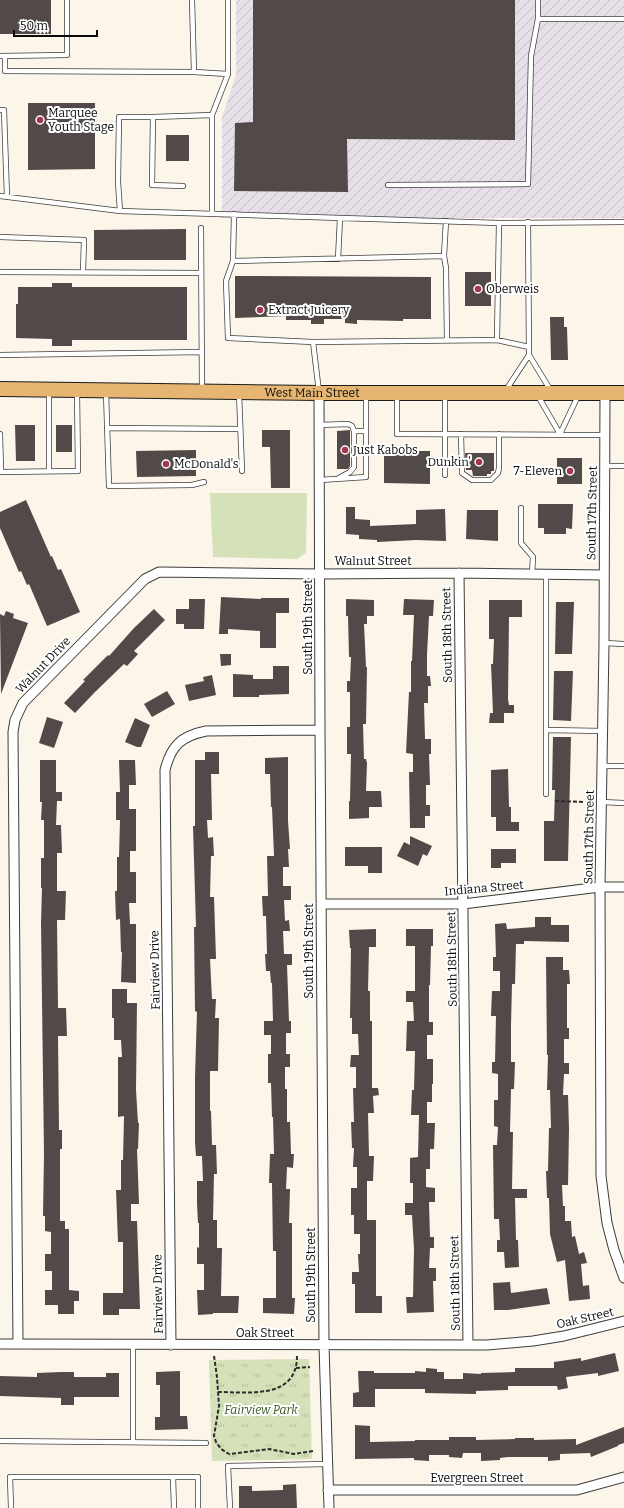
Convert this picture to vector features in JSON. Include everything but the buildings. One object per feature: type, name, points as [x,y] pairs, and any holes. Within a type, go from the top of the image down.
[{"type":"main road","name":"West Main Street","points":[[0,389],[319,393],[624,393]]},
{"type":"street","name":"South 17th Street","points":[[605,392],[604,643],[600,887],[602,1176],[607,1223],[614,1250],[624,1278]]},
{"type":"street","name":"South 19th Street","points":[[319,393],[324,1345],[329,1508]]},
{"type":"street","name":"Walnut Street","points":[[145,579],[159,572],[604,575]]},
{"type":"street","name":"South 18th Street","points":[[459,573],[468,1345]]},
{"type":"street","name":"Walnut Drive","points":[[18,1344],[13,738],[15,720],[19,710],[27,698],[145,579]]},
{"type":"street","name":"Fairview Drive","points":[[171,1345],[165,778],[168,757],[175,745],[183,738],[194,733],[206,731],[320,730]]},
{"type":"street","name":"Indiana Street","points":[[321,904],[463,904],[600,887],[624,887]]},
{"type":"street","name":"Oak Street","points":[[0,1344],[487,1345],[532,1341],[564,1336],[624,1321]]},
{"type":"street","name":"Evergreen Street","points":[[328,1490],[577,1490],[606,1483],[624,1476]]},
{"type":"lane","points":[[67,0],[67,55],[3,56],[6,71],[194,72],[228,74]]},
{"type":"lane","points":[[192,0],[194,72]]},
{"type":"lane","points":[[212,214],[212,115],[228,74],[228,0]]},
{"type":"lane","points":[[388,185],[528,184],[531,56],[538,19],[538,0]]},
{"type":"lane","points":[[538,19],[624,19]]},
{"type":"lane","points":[[0,110],[4,110],[7,197]]},
{"type":"lane","points":[[120,211],[118,182],[119,117],[212,115]]},
{"type":"lane","points":[[153,117],[152,185],[183,186]]},
{"type":"lane","points":[[0,196],[120,211],[499,223],[624,222]]},
{"type":"lane","points":[[234,214],[233,261],[226,281],[228,338],[313,342],[497,340],[529,347]]},
{"type":"lane","points":[[338,259],[340,218]]},
{"type":"lane","points":[[446,221],[444,256],[446,268],[447,340]]},
{"type":"lane","points":[[504,393],[528,355],[528,222]]},
{"type":"lane","points":[[497,340],[499,223]]},
{"type":"lane","points":[[201,228],[202,392]]},
{"type":"lane","points":[[0,237],[84,240],[83,272]]},
{"type":"lane","points":[[233,261],[444,256]]},
{"type":"lane","points":[[0,272],[201,273]]},
{"type":"lane","points":[[313,342],[319,393]]},
{"type":"lane","points":[[0,355],[202,352]]},
{"type":"lane","points":[[528,355],[552,393]]},
{"type":"lane","points":[[49,390],[49,471]]},
{"type":"lane","points":[[0,434],[1,472],[78,471],[77,390]]},
{"type":"lane","points":[[106,391],[109,486],[192,485],[204,482]]},
{"type":"lane","points":[[239,392],[242,471]]},
{"type":"lane","points":[[560,434],[579,392]]},
{"type":"lane","points":[[320,480],[366,477],[366,393]]},
{"type":"lane","points":[[397,393],[397,434],[605,434]]},
{"type":"lane","points":[[445,393],[445,475]]},
{"type":"lane","points":[[536,393],[560,434]]},
{"type":"lane","points":[[319,425],[348,424],[352,426],[354,431],[354,467],[350,472],[336,479]]},
{"type":"lane","points":[[107,428],[240,429]]},
{"type":"lane","points":[[354,431],[365,431]]},
{"type":"lane","points":[[461,434],[462,473],[472,480],[491,480],[498,473],[499,434]]},
{"type":"lane","points":[[605,466],[624,466]]},
{"type":"lane","points":[[520,508],[521,543],[532,557],[532,574]]},
{"type":"lane","points":[[546,574],[546,794]]},
{"type":"lane","points":[[604,643],[624,644]]},
{"type":"lane","points":[[546,730],[603,731]]},
{"type":"lane","points":[[602,766],[624,766]]},
{"type":"lane","points":[[602,802],[624,803]]},
{"type":"lane","points":[[133,1345],[133,1442]]},
{"type":"lane","points":[[0,1441],[206,1443]]},
{"type":"lane","points":[[230,1508],[228,1466],[327,1464]]},
{"type":"lane","points":[[11,1508],[10,1477],[198,1477],[198,1508]]},
{"type":"lane","points":[[173,1477],[174,1508]]},
{"type":"path","points":[[555,801],[585,802]]},
{"type":"path","points":[[214,1356],[219,1406],[214,1436],[221,1450],[229,1454],[269,1450],[294,1454],[313,1452]]},
{"type":"path","points":[[218,1392],[260,1393],[272,1391],[290,1379],[296,1368],[297,1356]]},
{"type":"path","points":[[296,1368],[310,1367]]},
{"type":"shaded area","points":[[236,0],[624,0],[624,218],[222,218],[222,117],[236,75]]},
{"type":"green space","points":[[210,493],[307,493],[306,553],[297,559],[213,557]]},
{"type":"green space","name":"Fairview Park","points":[[309,1359],[312,1459],[212,1461],[209,1360]]},
{"type":"place","name":"Marquee Youth Stage","points":[[40,120]]},
{"type":"place","name":"Oberweis","points":[[478,289]]},
{"type":"place","name":"Extract Juicery","points":[[260,310]]},
{"type":"place","name":"Just Kabobs","points":[[345,450]]},
{"type":"place","name":"Dunkin'","points":[[479,462]]},
{"type":"place","name":"McDonald's","points":[[166,464]]},
{"type":"place","name":"7-Eleven","points":[[570,471]]}]
